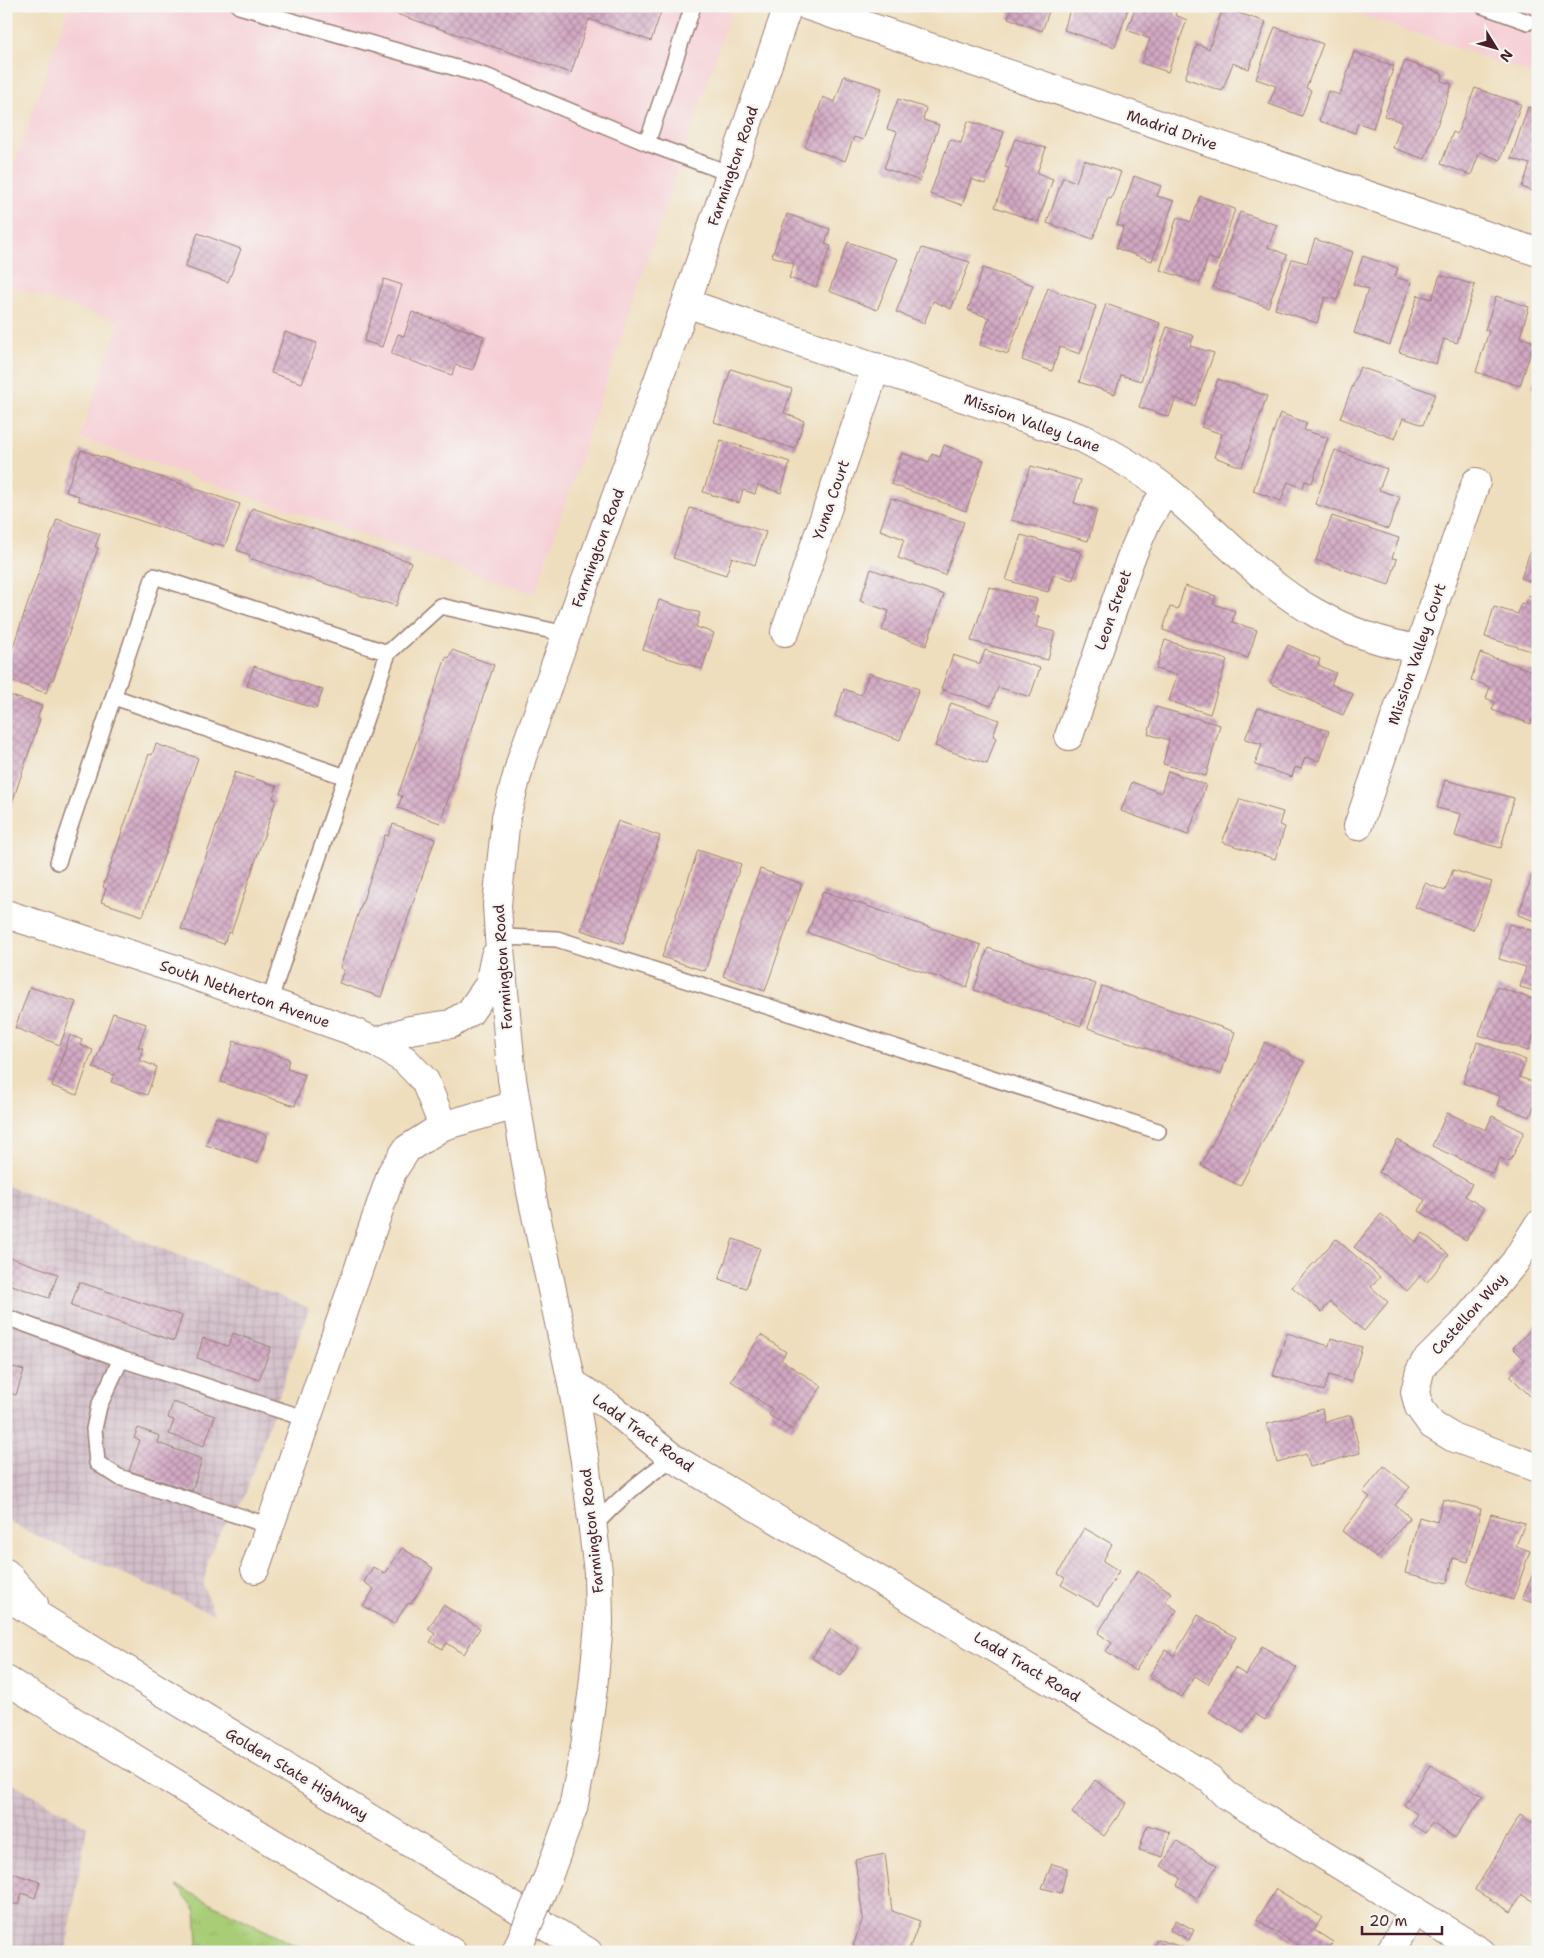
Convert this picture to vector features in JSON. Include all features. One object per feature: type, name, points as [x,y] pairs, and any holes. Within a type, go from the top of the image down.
[{"type":"main road","name":"Farmington Road","points":[[516,1952],[548,1877],[573,1808],[585,1747],[599,1624],[598,1572],[593,1527],[572,1383],[531,1192],[512,1079],[497,906],[506,817],[522,757],[686,302],[788,6]]},
{"type":"main road","name":"Madrid Drive","points":[[808,6],[1538,252]]},
{"type":"main road","name":"Mission Valley Lane","points":[[686,302],[1084,439],[1123,459],[1166,490],[1279,588],[1315,613],[1355,633],[1394,645],[1419,650]]},
{"type":"main road","name":"Yuma Court","points":[[785,632],[876,367]]},
{"type":"main road","name":"Mission Valley Court","points":[[1358,826],[1476,482]]},
{"type":"main road","name":"Leon Street","points":[[1069,736],[1130,560],[1146,523],[1166,490]]},
{"type":"main road","name":"South Netherton Avenue","points":[[6,914],[172,968],[346,1029],[376,1042],[405,1060],[425,1081],[443,1126]]},
{"type":"main road","points":[[376,1042],[410,1030],[451,1024],[470,1012],[489,985],[499,937]]},
{"type":"main road","points":[[255,1569],[392,1172],[407,1150],[443,1126],[516,1105]]},
{"type":"main road","name":"Castellon Way","points":[[1538,1225],[1515,1262],[1463,1324],[1425,1362],[1420,1371],[1415,1392],[1419,1407],[1432,1425],[1452,1437],[1538,1468]]},
{"type":"main road","name":"Ladd Tract Road","points":[[572,1383],[608,1406],[673,1458],[1077,1697],[1210,1779],[1226,1795],[1481,1952]]},
{"type":"main road","points":[[6,1573],[52,1624]]},
{"type":"main road","name":"Golden State Highway","points":[[6,1596],[588,1952]]},
{"type":"main road","points":[[6,1680],[452,1952]]},
{"type":"main road","points":[[1390,1952],[1414,1910]]},
{"type":"lane","points":[[239,6],[488,77],[647,143],[731,174]]},
{"type":"lane","points":[[647,143],[693,6]]},
{"type":"lane","points":[[1483,6],[1528,22]]},
{"type":"lane","points":[[58,862],[154,576],[388,653]]},
{"type":"lane","points":[[270,1002],[388,653],[440,606],[566,634]]},
{"type":"lane","points":[[114,697],[346,777]]},
{"type":"lane","points":[[499,937],[557,939],[1158,1131]]},
{"type":"lane","points":[[6,1317],[121,1359],[307,1419]]},
{"type":"lane","points":[[121,1359],[100,1406],[94,1429],[97,1463],[119,1477],[270,1526]]},
{"type":"lane","points":[[593,1527],[616,1502],[642,1479],[673,1458]]},
{"type":"shaded area","points":[[69,6],[733,6],[535,594],[80,438],[119,322],[6,285],[6,189]]},
{"type":"shaded area","points":[[1336,6],[1538,6],[1538,76]]},
{"type":"shaded area","points":[[6,1185],[309,1308],[244,1498],[220,1532],[209,1557],[203,1586],[214,1614],[22,1529],[6,1519]]},
{"type":"shaded area","points":[[6,1779],[87,1826],[66,1952],[6,1952]]},
{"type":"green space","points":[[177,1886],[308,1952],[194,1952],[198,1943],[196,1911]]},
{"type":"building","points":[[663,6],[651,41],[589,19],[571,73],[376,7]]},
{"type":"building","points":[[1012,6],[1051,6],[1042,31],[1008,18]]},
{"type":"building","points":[[1071,6],[1129,6],[1115,47],[1064,30]]},
{"type":"building","points":[[1136,6],[1178,6],[1175,15],[1187,20],[1168,72],[1141,63],[1150,39],[1127,30]]},
{"type":"building","points":[[1223,8],[1266,22],[1249,69],[1233,63],[1222,91],[1185,78],[1197,44],[1209,49]]},
{"type":"building","points":[[1275,27],[1323,44],[1306,88],[1311,90],[1302,116],[1269,104],[1276,86],[1256,79]]},
{"type":"building","points":[[1354,52],[1394,66],[1373,128],[1358,123],[1355,133],[1319,121],[1328,91],[1340,95]]},
{"type":"building","points":[[1405,61],[1443,74],[1441,81],[1452,84],[1425,159],[1393,148],[1402,122],[1384,116]]},
{"type":"building","points":[[844,76],[882,88],[863,140],[854,137],[845,161],[805,147],[823,97],[835,102]]},
{"type":"building","points":[[1475,88],[1521,104],[1500,160],[1480,152],[1471,175],[1441,164],[1453,132],[1457,134]]},
{"type":"building","points":[[898,99],[926,108],[923,120],[939,125],[920,181],[884,168],[897,132],[887,129]]},
{"type":"building","points":[[1528,107],[1538,110],[1538,193],[1522,187],[1530,164],[1511,158]]},
{"type":"building","points":[[968,121],[1004,132],[985,184],[971,179],[962,205],[930,194],[950,139],[961,143]]},
{"type":"building","points":[[1015,139],[1046,148],[1037,173],[1053,179],[1038,222],[995,207],[1009,168],[1005,167]]},
{"type":"building","points":[[1084,160],[1121,172],[1111,199],[1108,198],[1093,239],[1047,223],[1063,177],[1076,182]]},
{"type":"building","points":[[1134,176],[1161,186],[1157,196],[1174,201],[1152,261],[1116,248],[1124,227],[1117,225]]},
{"type":"building","points":[[1200,196],[1235,209],[1218,261],[1208,257],[1200,283],[1160,270],[1177,217],[1191,222]]},
{"type":"building","points":[[1240,212],[1277,225],[1268,247],[1287,255],[1268,307],[1213,287]]},
{"type":"building","points":[[787,214],[830,229],[825,244],[831,246],[816,287],[789,278],[794,264],[772,256]]},
{"type":"building","points":[[198,233],[241,249],[228,282],[185,267]]},
{"type":"building","points":[[1315,239],[1353,252],[1337,300],[1325,297],[1317,323],[1275,309],[1292,259],[1307,263]]},
{"type":"building","points":[[848,242],[898,259],[877,310],[829,291]]},
{"type":"building","points":[[922,248],[970,262],[951,309],[933,301],[924,323],[896,312]]},
{"type":"building","points":[[1363,256],[1398,268],[1395,277],[1411,282],[1390,345],[1354,333],[1368,289],[1353,284]]},
{"type":"building","points":[[983,268],[1033,285],[1008,354],[980,345],[989,318],[968,310]]},
{"type":"building","points":[[1440,275],[1475,285],[1457,343],[1444,339],[1436,364],[1399,352],[1418,295],[1432,299]]},
{"type":"building","points":[[384,279],[402,285],[382,347],[364,341]]},
{"type":"building","points":[[1048,288],[1096,306],[1080,354],[1060,347],[1052,371],[1022,360]]},
{"type":"building","points":[[1496,296],[1529,307],[1520,337],[1534,342],[1520,386],[1476,372],[1489,331],[1485,330]]},
{"type":"building","points":[[1106,304],[1160,323],[1141,381],[1121,375],[1115,394],[1079,382]]},
{"type":"building","points":[[412,312],[484,336],[473,370],[455,365],[452,375],[391,354],[398,334],[404,336]]},
{"type":"building","points":[[1167,327],[1194,336],[1190,346],[1214,353],[1195,406],[1176,398],[1169,417],[1139,407]]},
{"type":"building","points":[[285,332],[317,343],[302,383],[271,373]]},
{"type":"building","points":[[1360,367],[1435,394],[1423,425],[1403,418],[1395,439],[1340,418]]},
{"type":"building","points":[[731,369],[792,389],[784,413],[804,421],[795,449],[714,422]]},
{"type":"building","points":[[1538,370],[1538,389],[1532,387]]},
{"type":"building","points":[[1218,379],[1267,396],[1242,467],[1214,457],[1222,434],[1201,427]]},
{"type":"building","points":[[1280,413],[1307,423],[1304,430],[1328,438],[1312,483],[1305,481],[1303,488],[1288,482],[1281,501],[1253,491]]},
{"type":"building","points":[[721,440],[790,462],[781,493],[758,485],[755,494],[743,490],[739,503],[703,492]]},
{"type":"building","points":[[944,445],[984,460],[966,511],[891,484],[902,453],[929,462],[932,454],[940,457]]},
{"type":"building","points":[[81,450],[240,504],[225,546],[214,543],[213,545],[78,500],[79,496],[66,492]]},
{"type":"building","points":[[1335,450],[1387,469],[1379,490],[1400,497],[1388,529],[1315,504]]},
{"type":"building","points":[[1031,466],[1081,480],[1074,503],[1097,510],[1088,541],[1011,520]]},
{"type":"building","points":[[891,498],[964,522],[945,575],[898,558],[904,539],[880,530]]},
{"type":"building","points":[[252,508],[411,562],[396,606],[249,558],[250,555],[237,550]]},
{"type":"building","points":[[690,508],[766,532],[755,565],[732,557],[726,575],[673,558]]},
{"type":"building","points":[[1332,516],[1399,538],[1392,558],[1397,559],[1389,585],[1316,560]]},
{"type":"building","points":[[57,519],[100,534],[95,547],[98,548],[53,680],[51,680],[46,693],[6,679],[6,667]]},
{"type":"building","points":[[1021,535],[1081,552],[1073,580],[1053,574],[1048,592],[1006,580]]},
{"type":"building","points":[[1530,552],[1538,554],[1538,584],[1521,578]]},
{"type":"building","points":[[871,569],[944,595],[926,646],[882,630],[889,611],[860,601]]},
{"type":"building","points":[[1185,586],[1216,596],[1213,604],[1235,611],[1232,622],[1257,630],[1248,658],[1163,630],[1170,607],[1178,609]]},
{"type":"building","points":[[989,587],[1037,599],[1033,615],[1039,616],[1036,627],[1055,632],[1048,660],[971,641]]},
{"type":"building","points":[[1528,595],[1538,598],[1538,653],[1485,637],[1494,607],[1518,614],[1521,603],[1525,604]]},
{"type":"building","points":[[659,600],[700,613],[696,627],[714,633],[702,669],[643,650]]},
{"type":"building","points":[[1165,640],[1227,660],[1210,714],[1169,701],[1177,675],[1156,669]]},
{"type":"building","points":[[1288,645],[1320,659],[1318,665],[1336,673],[1331,684],[1353,694],[1343,715],[1270,683]]},
{"type":"building","points":[[452,650],[494,665],[440,823],[398,808],[402,796],[398,795],[446,657],[449,658]]},
{"type":"building","points":[[985,650],[1040,668],[1030,697],[998,687],[991,706],[941,689],[953,655],[980,664]]},
{"type":"building","points":[[1480,653],[1538,673],[1538,704],[1531,724],[1492,710],[1495,702],[1486,698],[1490,687],[1471,680]]},
{"type":"building","points":[[254,666],[323,690],[316,709],[247,686]]},
{"type":"building","points":[[869,673],[919,689],[900,740],[835,716],[844,689],[861,695]]},
{"type":"building","points":[[6,694],[42,706],[37,719],[40,719],[7,818]]},
{"type":"building","points":[[951,703],[999,720],[993,736],[996,738],[987,764],[935,746]]},
{"type":"building","points":[[1156,707],[1220,725],[1206,776],[1163,764],[1169,740],[1148,734]]},
{"type":"building","points":[[1258,708],[1329,731],[1319,761],[1305,757],[1301,769],[1295,767],[1292,777],[1255,765],[1262,744],[1245,739]]},
{"type":"building","points":[[156,744],[198,758],[143,916],[101,902],[106,889],[103,887],[149,754],[152,755]]},
{"type":"building","points":[[1168,771],[1206,785],[1188,835],[1121,811],[1132,782],[1161,793]]},
{"type":"building","points":[[235,772],[277,786],[273,798],[276,800],[231,933],[228,932],[224,944],[181,929]]},
{"type":"building","points":[[1445,780],[1514,798],[1501,848],[1455,836],[1461,814],[1437,808]]},
{"type":"building","points":[[1240,799],[1283,812],[1279,825],[1285,827],[1275,859],[1222,842]]},
{"type":"building","points":[[618,821],[660,836],[623,944],[581,930]]},
{"type":"building","points":[[393,824],[435,839],[381,997],[339,983],[344,970],[340,968],[385,835],[388,836]]},
{"type":"building","points":[[698,850],[741,864],[705,971],[662,957]]},
{"type":"building","points":[[760,869],[802,884],[765,991],[723,976]]},
{"type":"building","points":[[1453,870],[1492,882],[1473,930],[1415,907],[1425,883],[1445,891]]},
{"type":"building","points":[[1533,873],[1538,875],[1538,922],[1518,915]]},
{"type":"building","points":[[823,891],[981,945],[967,987],[808,933]]},
{"type":"building","points":[[1509,924],[1538,932],[1538,992],[1520,987],[1526,967],[1499,959]]},
{"type":"building","points":[[988,948],[1096,984],[1081,1026],[974,990]]},
{"type":"building","points":[[1102,986],[1235,1032],[1221,1074],[1088,1028]]},
{"type":"building","points":[[30,987],[76,1002],[60,1045],[15,1028]]},
{"type":"building","points":[[1497,987],[1538,1001],[1538,1036],[1534,1034],[1528,1051],[1479,1035]]},
{"type":"building","points":[[113,1013],[146,1024],[138,1047],[143,1048],[139,1060],[157,1067],[147,1095],[111,1082],[114,1075],[93,1068]]},
{"type":"building","points":[[70,1035],[82,1040],[80,1045],[93,1050],[77,1095],[52,1086]]},
{"type":"building","points":[[234,1041],[289,1059],[287,1069],[305,1075],[295,1106],[221,1082]]},
{"type":"building","points":[[1265,1042],[1304,1062],[1240,1186],[1201,1165]]},
{"type":"building","points":[[1477,1042],[1526,1060],[1519,1077],[1538,1084],[1538,1096],[1530,1117],[1497,1105],[1500,1096],[1463,1083]]},
{"type":"building","points":[[1447,1113],[1486,1130],[1492,1116],[1524,1132],[1510,1162],[1500,1158],[1493,1174],[1432,1146]]},
{"type":"building","points":[[216,1117],[267,1135],[257,1163],[206,1145]]},
{"type":"building","points":[[1398,1140],[1472,1184],[1465,1196],[1484,1208],[1466,1240],[1419,1211],[1425,1200],[1379,1172]]},
{"type":"building","points":[[1381,1214],[1416,1242],[1423,1233],[1449,1255],[1427,1282],[1420,1276],[1407,1291],[1354,1247]]},
{"type":"building","points":[[733,1239],[760,1248],[746,1288],[719,1279]]},
{"type":"building","points":[[1336,1239],[1380,1277],[1371,1287],[1388,1302],[1364,1331],[1330,1302],[1322,1312],[1292,1287]]},
{"type":"building","points":[[6,1256],[58,1274],[49,1298],[6,1283]]},
{"type":"building","points":[[79,1282],[182,1316],[174,1341],[71,1306]]},
{"type":"building","points":[[1538,1322],[1538,1400],[1536,1402],[1510,1376],[1525,1360],[1513,1348]]},
{"type":"building","points":[[233,1333],[271,1347],[259,1380],[197,1358],[203,1338],[228,1346]]},
{"type":"building","points":[[1287,1333],[1329,1346],[1331,1338],[1362,1347],[1351,1382],[1329,1375],[1324,1391],[1273,1375]]},
{"type":"building","points":[[761,1335],[786,1352],[781,1360],[822,1386],[792,1430],[769,1415],[772,1409],[731,1381]]},
{"type":"building","points":[[6,1365],[24,1370],[16,1395],[6,1392]]},
{"type":"building","points":[[173,1402],[215,1416],[204,1446],[169,1434],[174,1420],[168,1418]]},
{"type":"building","points":[[1322,1409],[1325,1422],[1351,1415],[1360,1453],[1310,1467],[1306,1454],[1277,1462],[1267,1424]]},
{"type":"building","points":[[138,1428],[160,1436],[158,1443],[202,1459],[192,1491],[129,1471],[140,1440],[134,1438]]},
{"type":"building","points":[[1384,1466],[1410,1487],[1395,1505],[1410,1517],[1377,1558],[1342,1531],[1370,1497],[1363,1492]]},
{"type":"building","points":[[1443,1499],[1481,1509],[1468,1562],[1453,1558],[1447,1583],[1405,1573],[1419,1517],[1437,1522]]},
{"type":"building","points":[[1491,1514],[1525,1523],[1516,1546],[1530,1551],[1513,1600],[1467,1584]]},
{"type":"building","points":[[1084,1528],[1112,1544],[1103,1561],[1119,1571],[1098,1606],[1061,1585],[1065,1578],[1058,1574]]},
{"type":"building","points":[[402,1548],[433,1568],[411,1604],[408,1603],[394,1624],[363,1606],[374,1589],[364,1582],[373,1567],[385,1574]]},
{"type":"building","points":[[1538,1563],[1538,1605],[1522,1599]]},
{"type":"building","points":[[1138,1570],[1172,1593],[1165,1602],[1177,1610],[1135,1671],[1106,1651],[1112,1643],[1098,1633]]},
{"type":"building","points":[[443,1605],[480,1628],[464,1654],[447,1643],[443,1649],[430,1642],[435,1634],[428,1629]]},
{"type":"building","points":[[1198,1615],[1236,1637],[1208,1684],[1195,1676],[1182,1697],[1149,1677],[1165,1650],[1174,1656]]},
{"type":"building","points":[[831,1629],[859,1648],[841,1676],[812,1658]]},
{"type":"building","points":[[1262,1646],[1297,1668],[1265,1720],[1255,1714],[1243,1733],[1209,1712],[1235,1668],[1246,1675]]},
{"type":"building","points":[[1430,1765],[1483,1796],[1455,1838],[1432,1823],[1425,1833],[1411,1824],[1417,1814],[1404,1805]]},
{"type":"building","points":[[1095,1780],[1127,1803],[1104,1836],[1072,1813]]},
{"type":"building","points":[[1520,1815],[1538,1826],[1538,1904],[1522,1895],[1511,1912],[1475,1890]]},
{"type":"building","points":[[1147,1825],[1170,1832],[1163,1857],[1139,1850]]},
{"type":"building","points":[[1177,1841],[1217,1866],[1197,1898],[1177,1885],[1181,1878],[1161,1866]]},
{"type":"building","points":[[885,1854],[892,1911],[920,1921],[908,1952],[867,1952],[853,1946],[863,1918],[855,1860]]},
{"type":"building","points":[[1052,1864],[1067,1868],[1061,1893],[1042,1888]]},
{"type":"building","points":[[6,1871],[40,1882],[35,1898],[22,1893],[18,1905],[6,1901]]},
{"type":"building","points":[[1276,1889],[1322,1917],[1314,1930],[1333,1942],[1327,1952],[1297,1952],[1300,1947],[1257,1920]]},
{"type":"building","points":[[1176,1920],[1194,1930],[1189,1940],[1170,1930]]},
{"type":"building","points":[[1157,1939],[1194,1951],[1194,1952],[1152,1952]]}]
